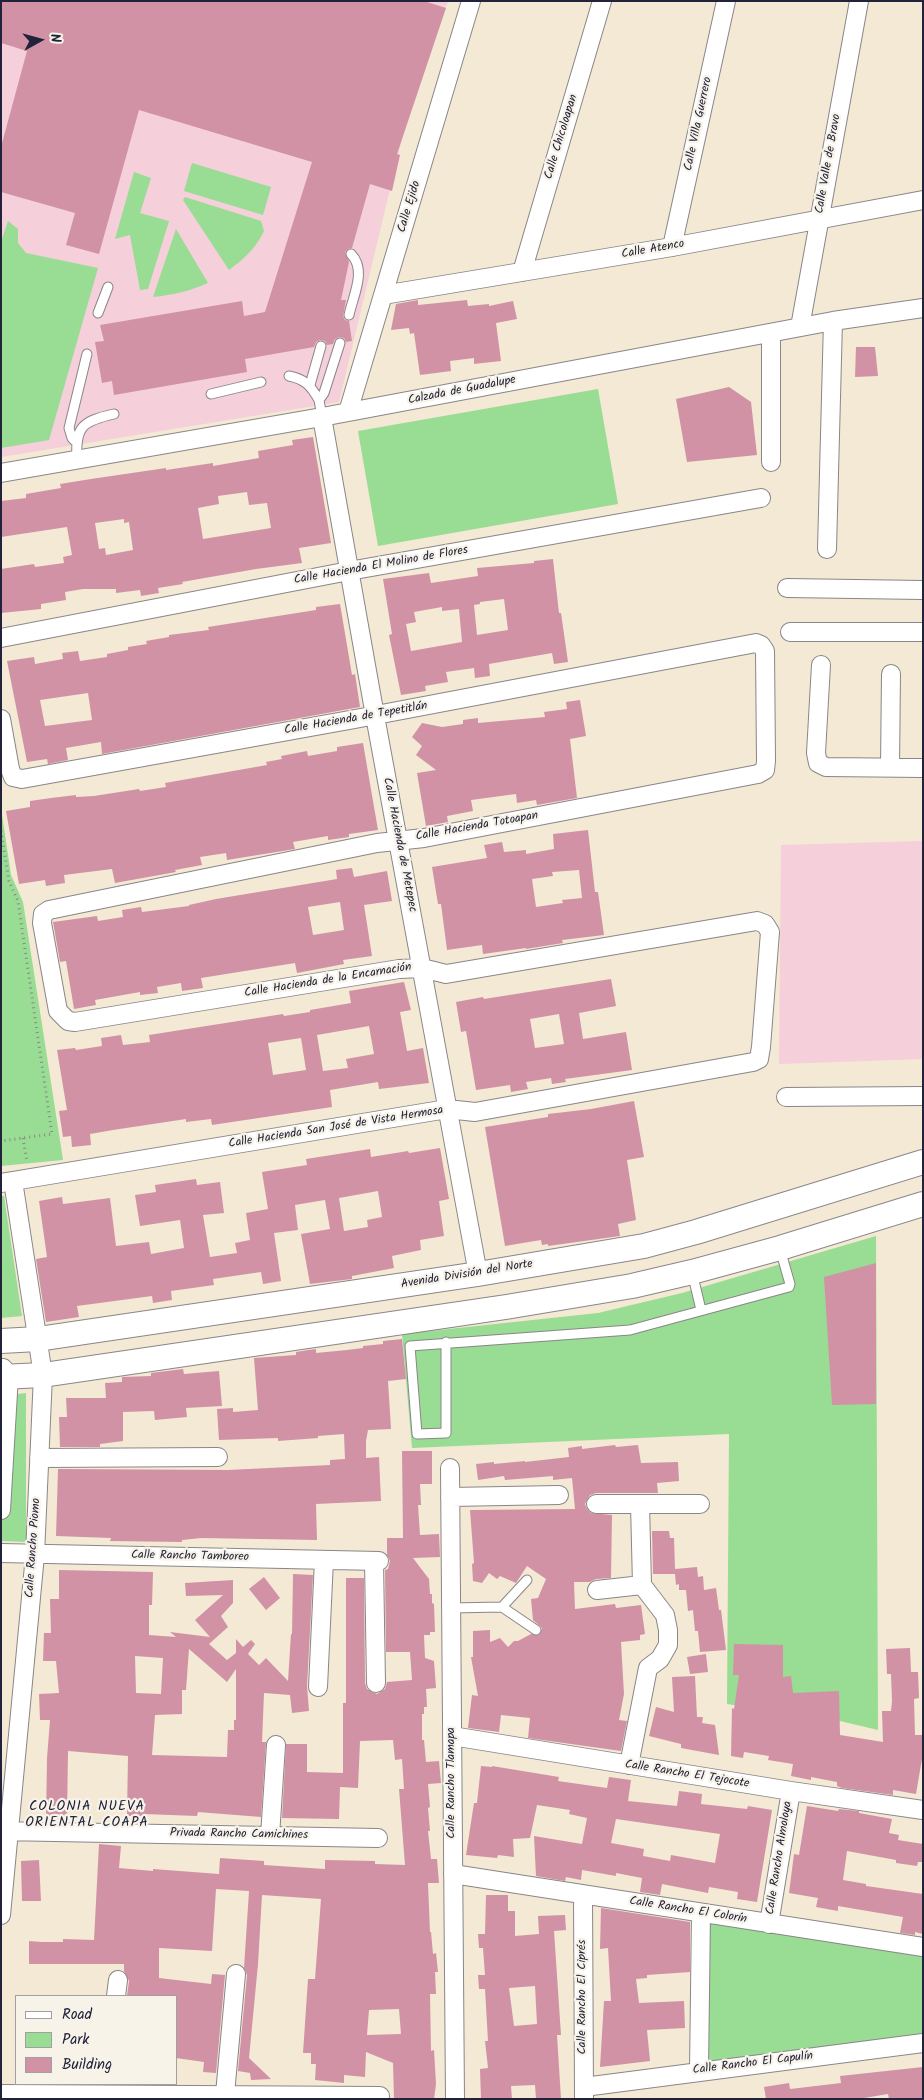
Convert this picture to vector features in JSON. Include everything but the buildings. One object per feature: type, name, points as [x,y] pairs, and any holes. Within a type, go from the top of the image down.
[{"type":"main road","name":"Avenida División del Norte","points":[[1,1341],[38,1339],[627,1250],[696,1232],[923,1162]]},
{"type":"main road","points":[[4,1373],[43,1374],[506,1307],[632,1286],[780,1248],[923,1204]]},
{"type":"main road","points":[[627,1250],[619,1258],[617,1269],[622,1280],[632,1286]]},
{"type":"main road","points":[[590,1256],[596,1259],[604,1269],[604,1281],[599,1291]]},
{"type":"main road","points":[[256,1307],[248,1315],[246,1326],[251,1337],[261,1343]]},
{"type":"main road","points":[[221,1312],[231,1318],[235,1330],[232,1343],[226,1348]]},
{"type":"street","name":"Calle Ejido","points":[[348,412],[471,1]]},
{"type":"street","name":"Calle Chicoloapan","points":[[522,272],[602,1]]},
{"type":"street","name":"Calle Villa Guerrero","points":[[672,247],[726,1]]},
{"type":"street","name":"Calle Valle de Bravo","points":[[800,327],[859,1]]},
{"type":"street","name":"Calle Atenco","points":[[383,295],[672,247],[923,199]]},
{"type":"street","name":"Calzada de Guadalupe","points":[[1,473],[76,451],[322,417],[833,321],[923,308]]},
{"type":"street","points":[[827,549],[833,321]]},
{"type":"street","points":[[771,333],[771,462]]},
{"type":"street","name":"Calle Hacienda de Metepec","points":[[322,417],[478,1274]]},
{"type":"street","name":"Calle Hacienda El Molino de Flores","points":[[1,638],[349,571],[761,498]]},
{"type":"street","points":[[787,588],[923,590]]},
{"type":"street","points":[[790,632],[923,632]]},
{"type":"street","name":"Calle Hacienda de Tepetitlán","points":[[1,719],[10,769],[13,777],[22,779],[375,716],[756,643],[761,645],[765,651],[766,761],[765,770],[758,774]]},
{"type":"street","points":[[820,665],[816,753],[818,763],[826,766],[923,768]]},
{"type":"street","points":[[890,767],[891,674]]},
{"type":"street","name":"Calle Hacienda Totoapan","points":[[68,1021],[58,1011],[42,923],[42,914],[49,910],[398,840],[424,838],[758,774]]},
{"type":"street","name":"Calle Hacienda de la Encarnación","points":[[68,1021],[75,1022],[399,969],[422,968],[446,974],[756,921],[765,924],[770,932],[759,1059]]},
{"type":"street","name":"Calle Hacienda San José de Vista Hermosa","points":[[14,1181],[447,1109],[475,1112],[753,1062],[759,1059]]},
{"type":"street","points":[[786,1097],[923,1096]]},
{"type":"street","name":"Calle Rancho Piomo","points":[[1,1915],[5,1831],[35,1554],[43,1374],[14,1181]]},
{"type":"street","points":[[1,1510],[4,1373]]},
{"type":"street","points":[[39,1458],[218,1457]]},
{"type":"street","name":"Calle Rancho Tlamapa","points":[[450,1468],[455,2099]]},
{"type":"street","points":[[450,1496],[560,1495]]},
{"type":"street","points":[[596,1504],[700,1504]]},
{"type":"street","points":[[630,1765],[648,1668],[660,1659],[668,1645],[665,1614],[642,1585],[640,1504]]},
{"type":"street","name":"Calle Rancho Tamboreo","points":[[1,1553],[377,1561],[376,1683]]},
{"type":"street","points":[[318,1687],[324,1560]]},
{"type":"street","points":[[596,1590],[642,1585]]},
{"type":"street","name":"Calle Rancho El Tejocote","points":[[452,1736],[791,1792],[923,1810]]},
{"type":"street","points":[[270,1836],[276,1744]]},
{"type":"street","name":"Calle Rancho Almoloya","points":[[770,1924],[791,1792]]},
{"type":"street","name":"Privada Rancho Camichines","points":[[5,1831],[378,1838]]},
{"type":"street","name":"Calle Rancho El Colorín","points":[[453,1874],[923,1947]]},
{"type":"street","name":"Calle Rancho El Ciprés","points":[[583,1895],[584,2093]]},
{"type":"street","points":[[700,2070],[701,1913]]},
{"type":"street","points":[[225,2094],[236,1974]]},
{"type":"street","name":"Calle Rancho El Capulín","points":[[584,2093],[700,2070],[923,2043]]},
{"type":"street","points":[[1,2094],[77,2096],[108,2089],[205,2096],[225,2094],[380,2096]]},
{"type":"lane","points":[[348,315],[359,274],[358,264],[351,254]]},
{"type":"lane","points":[[98,313],[108,287]]},
{"type":"lane","points":[[319,400],[324,393],[340,343]]},
{"type":"lane","points":[[310,385],[321,346]]},
{"type":"lane","points":[[76,451],[69,428],[87,354]]},
{"type":"lane","points":[[288,376],[298,378],[310,385],[319,400],[322,417]]},
{"type":"lane","points":[[211,394],[261,382]]},
{"type":"lane","points":[[76,451],[81,428],[86,423],[114,414]]},
{"type":"lane","points":[[446,1342],[446,1433],[417,1434],[410,1346],[446,1342],[630,1330],[789,1287],[790,1284],[780,1248]]},
{"type":"lane","points":[[692,1272],[701,1310]]},
{"type":"lane","points":[[502,1607],[527,1580]]},
{"type":"lane","points":[[451,1608],[502,1607],[536,1630]]},
{"type":"path","points":[[1,831],[9,881],[18,901],[52,1134],[1,1141]]},
{"type":"path","points":[[14,1181],[23,1138]]},
{"type":"shaded area","points":[[1,1],[448,1],[403,135],[339,402],[1,457],[1,43],[23,49]]},
{"type":"shaded area","points":[[923,841],[923,1059],[779,1064],[781,845]]},
{"type":"green space","points":[[192,163],[271,187],[263,215],[184,191]]},
{"type":"green space","points":[[134,172],[151,178],[140,213],[169,221],[148,289],[140,290],[130,235],[115,239]]},
{"type":"green space","points":[[185,197],[261,221],[264,231],[249,253],[229,270],[183,200]]},
{"type":"green space","points":[[8,221],[18,229],[18,243],[26,253],[98,268],[49,440],[1,448],[1,242]]},
{"type":"green space","points":[[176,229],[208,283],[181,292],[153,297]]},
{"type":"green space","points":[[598,389],[618,504],[378,546],[358,431]]},
{"type":"green space","points":[[1,808],[11,875],[23,902],[63,1160],[1,1166]]},
{"type":"green space","points":[[1,1196],[4,1196],[22,1316],[1,1318]]},
{"type":"green space","points":[[876,1236],[878,1730],[840,1721],[727,1704],[729,1434],[412,1448],[402,1334],[598,1313],[682,1293]]},
{"type":"green space","points":[[26,1393],[26,1542],[2,1541],[1,1396]]},
{"type":"green space","points":[[703,1916],[923,1950],[923,2040],[704,2065]]},
{"type":"district","name":"COLONIA NUEVA ORIENTAL COAPA","points":[[87,1816]]}]
